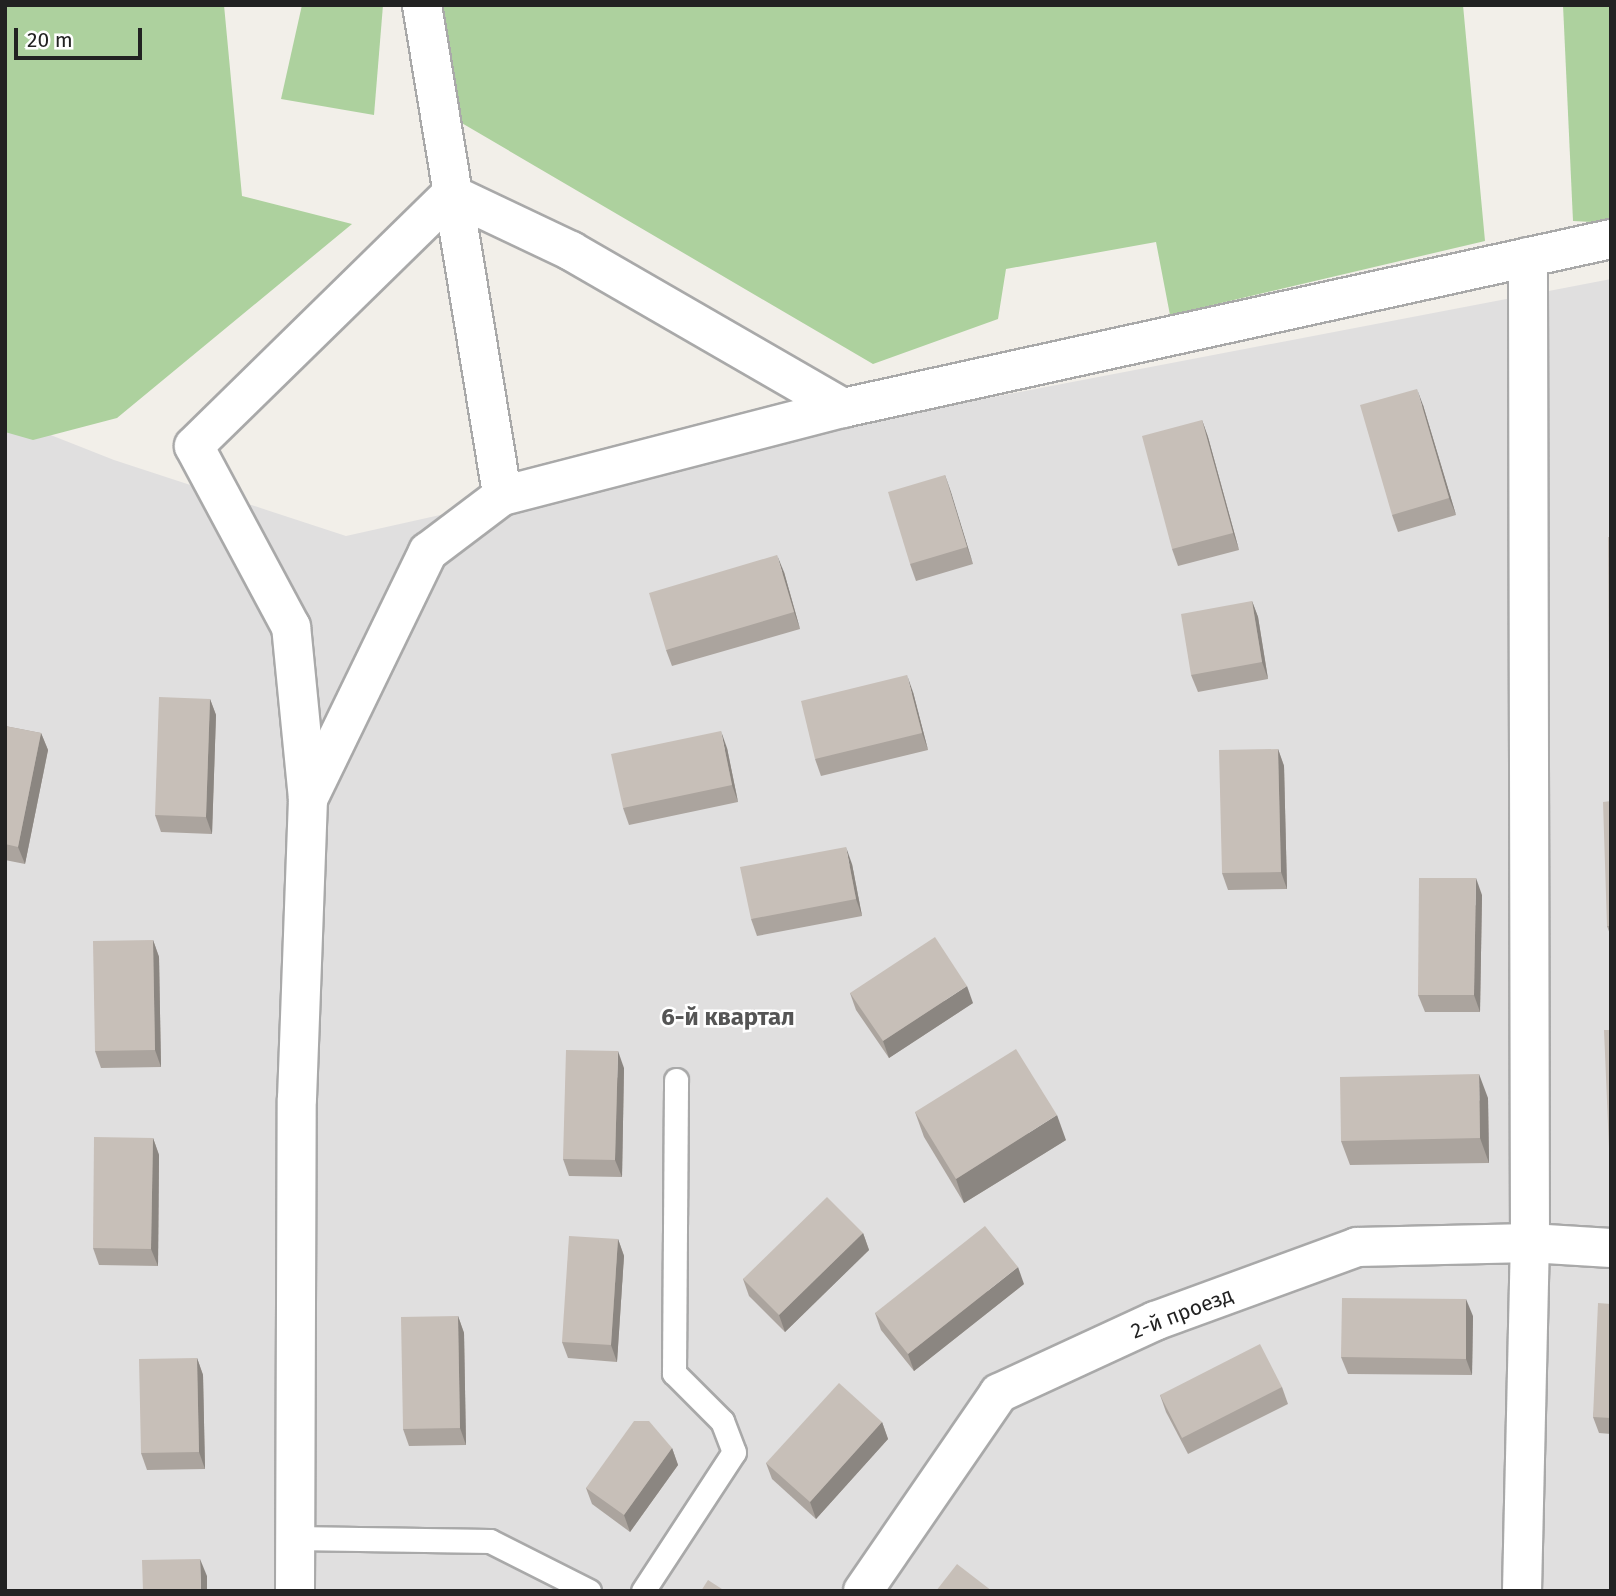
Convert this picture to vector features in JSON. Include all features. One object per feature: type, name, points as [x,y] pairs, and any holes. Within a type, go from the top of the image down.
[{"type":"street","points":[[422,5],[502,496]]},
{"type":"street","points":[[451,194],[571,251],[843,408]]},
{"type":"street","points":[[295,1591],[297,1099],[308,799],[291,627],[194,446],[451,194]]},
{"type":"street","points":[[308,799],[428,552],[502,496],[843,408],[1611,239]]},
{"type":"street","points":[[1522,1591],[1530,1243],[1528,257]]},
{"type":"street","name":"2-й проезд","points":[[863,1591],[999,1393],[1155,1321],[1357,1247],[1530,1243],[1611,1248]]},
{"type":"lane","points":[[643,1591],[734,1452],[722,1421],[674,1373],[676,1080]]},
{"type":"lane","points":[[294,1538],[490,1541],[590,1591]]},
{"type":"shaded area","points":[[1611,279],[1611,1591],[5,1591],[5,417],[114,460],[346,536],[821,430]]},
{"type":"green space","points":[[5,5],[224,5],[242,196],[352,224],[117,418],[33,440],[5,432]]},
{"type":"green space","points":[[302,5],[383,5],[374,115],[281,99]]},
{"type":"green space","points":[[443,5],[1463,5],[1485,241],[1170,315],[1156,242],[1006,269],[998,319],[873,364],[448,115]]},
{"type":"green space","points":[[1563,5],[1611,5],[1611,223],[1573,221]]},
{"type":"building","points":[[1417,389],[1449,498],[1392,515],[1360,405]]},
{"type":"building","points":[[1202,420],[1233,533],[1172,549],[1142,436]]},
{"type":"building","points":[[945,475],[967,547],[910,564],[888,492]]},
{"type":"building","points":[[1608,537],[1611,537],[1611,671],[1609,671]]},
{"type":"building","points":[[777,555],[794,612],[666,650],[649,593]]},
{"type":"building","points":[[1252,601],[1262,662],[1191,675],[1181,614]]},
{"type":"building","points":[[907,675],[922,733],[815,759],[801,701]]},
{"type":"building","points":[[159,697],[210,699],[206,817],[155,815]]},
{"type":"building","points":[[5,726],[41,733],[18,847],[5,844]]},
{"type":"building","points":[[721,731],[732,785],[623,808],[611,754]]},
{"type":"building","points":[[1278,749],[1281,872],[1222,873],[1219,750]]},
{"type":"building","points":[[1611,801],[1611,926],[1607,926],[1603,802]]},
{"type":"building","points":[[846,847],[856,899],[751,919],[740,867]]},
{"type":"building","points":[[1419,878],[1476,878],[1474,995],[1418,995]]},
{"type":"building","points":[[935,937],[967,986],[883,1041],[850,993]]},
{"type":"building","points":[[153,940],[155,1050],[95,1051],[93,941]]},
{"type":"building","points":[[1604,1030],[1611,1030],[1611,1148],[1609,1148]]},
{"type":"building","points":[[1016,1049],[1057,1115],[956,1179],[915,1112]]},
{"type":"building","points":[[566,1050],[618,1051],[615,1160],[563,1159]]},
{"type":"building","points":[[1479,1074],[1480,1138],[1341,1141],[1340,1077]]},
{"type":"building","points":[[94,1137],[153,1138],[151,1249],[93,1248]]},
{"type":"building","points":[[827,1197],[863,1233],[779,1315],[743,1279]]},
{"type":"building","points":[[985,1226],[1018,1267],[908,1354],[875,1313]]},
{"type":"building","points":[[569,1236],[618,1239],[611,1345],[562,1342]]},
{"type":"building","points":[[1342,1298],[1466,1299],[1466,1359],[1341,1357]]},
{"type":"building","points":[[1598,1303],[1611,1304],[1611,1418],[1593,1417]]},
{"type":"building","points":[[458,1316],[460,1428],[403,1429],[401,1317]]},
{"type":"building","points":[[1260,1344],[1282,1387],[1182,1438],[1160,1395]]},
{"type":"building","points":[[197,1358],[199,1452],[141,1453],[139,1359]]},
{"type":"building","points":[[839,1383],[882,1422],[810,1502],[766,1463]]},
{"type":"building","points":[[634,1421],[649,1421],[672,1448],[624,1515],[586,1488]]},
{"type":"building","points":[[200,1559],[201,1591],[143,1591],[142,1560]]},
{"type":"building","points":[[957,1564],[992,1591],[936,1591]]},
{"type":"building","points":[[708,1580],[725,1591],[701,1591]]},
{"type":"district","name":"6-й квартал","points":[[728,1018]]}]
